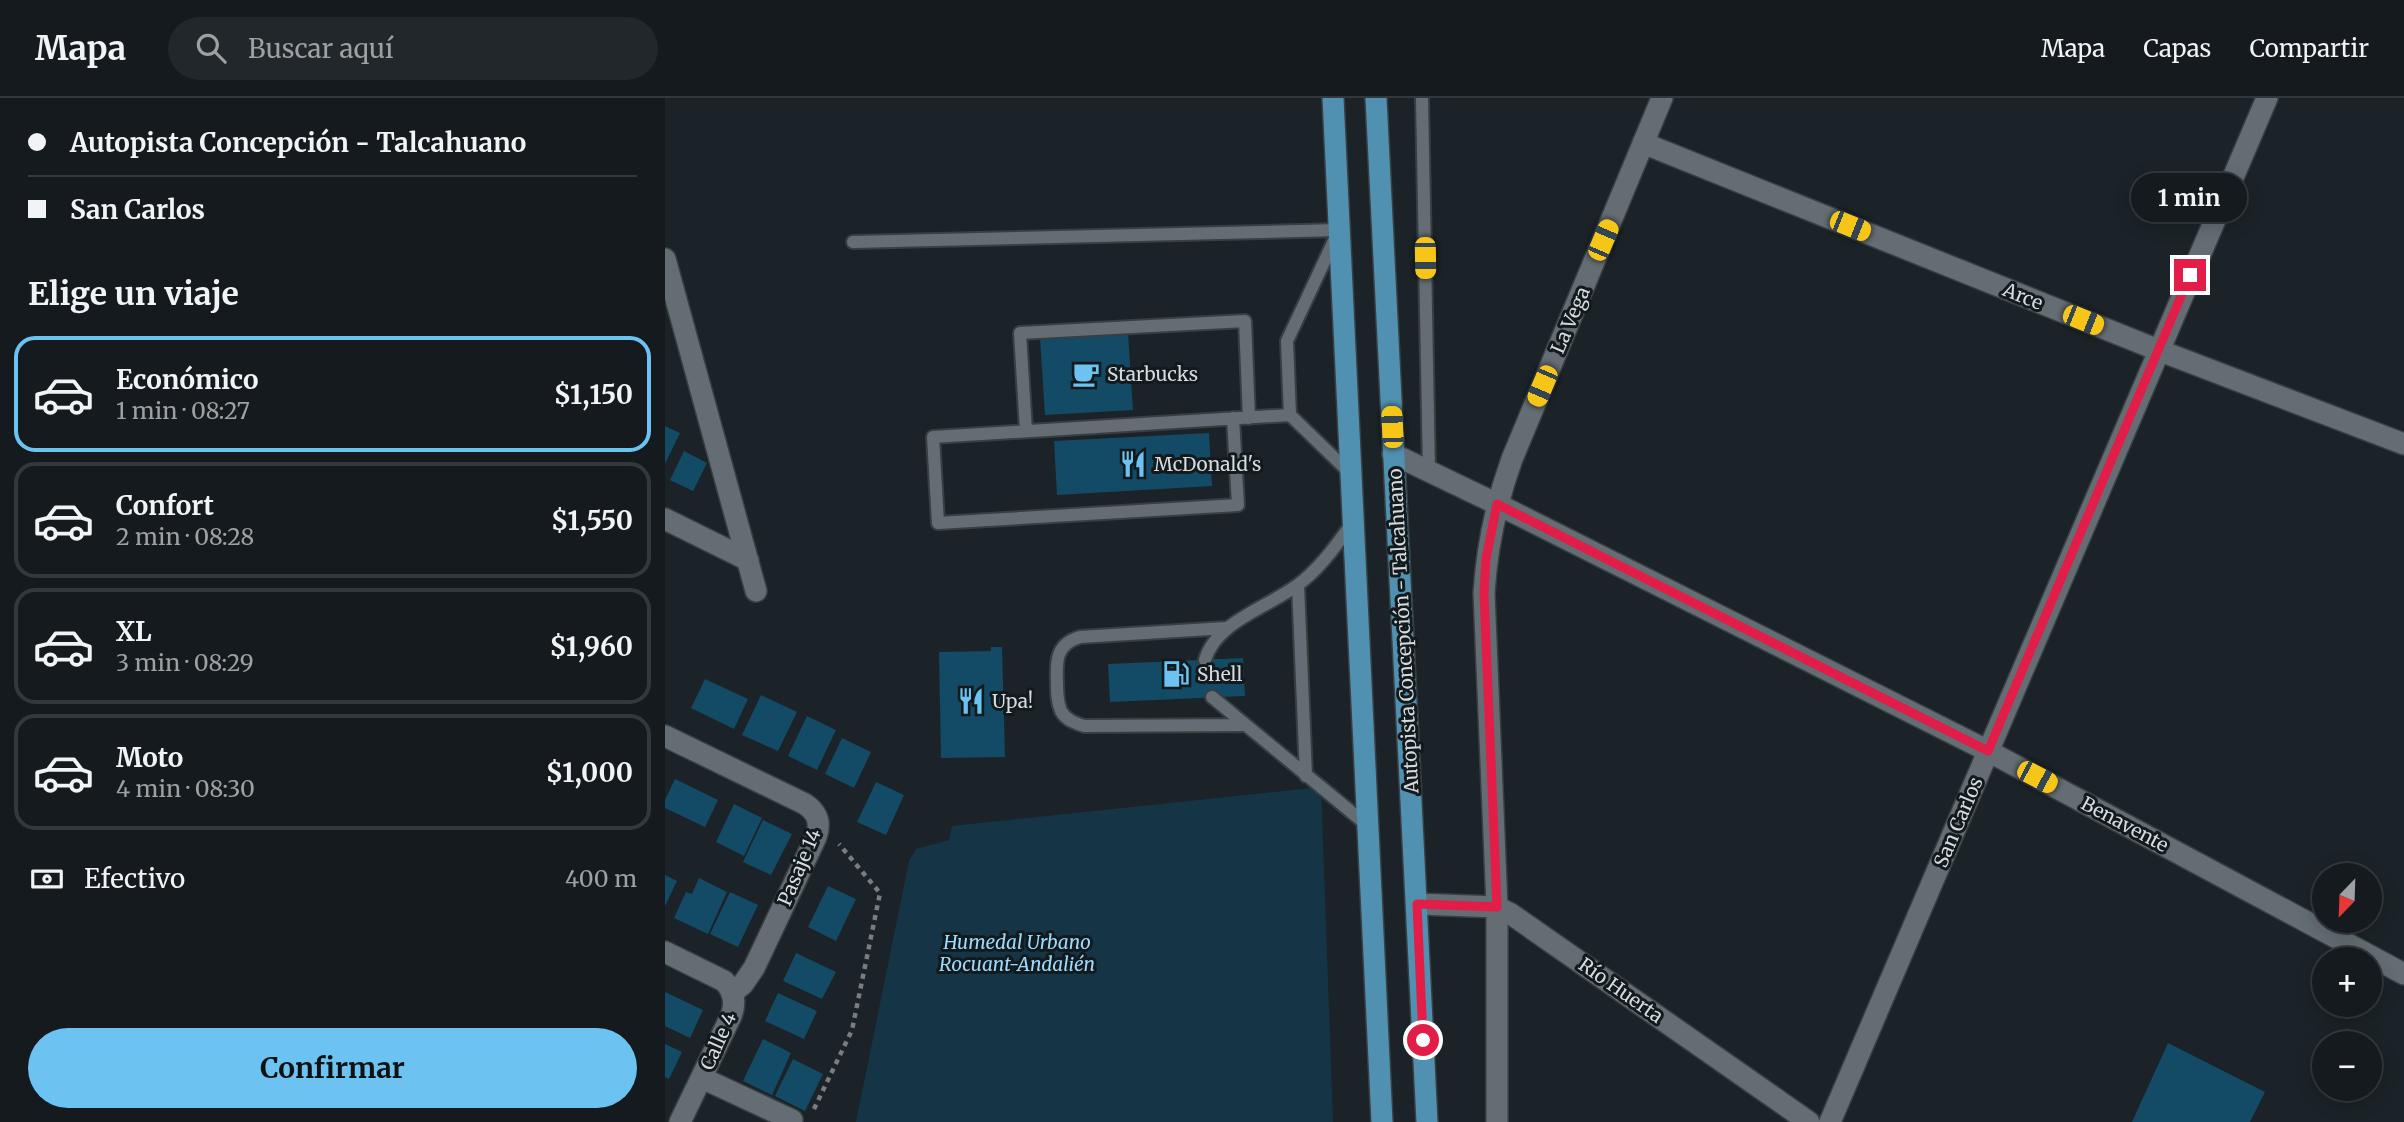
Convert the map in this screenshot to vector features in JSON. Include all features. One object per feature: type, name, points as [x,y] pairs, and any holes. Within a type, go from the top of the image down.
[{"type":"main road","points":[[1333,98],[1381,1122]]},
{"type":"main road","name":"Autopista Concepción - Talcahuano","points":[[1376,98],[1427,1122]]},
{"type":"street","name":"La Vega","points":[[1497,1122],[1497,907],[1484,593],[1486,559],[1497,504],[1512,459],[1662,98]]},
{"type":"street","name":"San Carlos","points":[[1830,1122],[2267,98]]},
{"type":"street","name":"Arce","points":[[1643,143],[2158,350],[2404,444]]},
{"type":"street","points":[[665,259],[670,305],[742,557],[756,592]]},
{"type":"street","name":"Benavente","points":[[1393,454],[1988,751],[2404,974]]},
{"type":"street","points":[[665,519],[742,557]]},
{"type":"street","name":"Pasaje 14","points":[[665,736],[805,804],[813,810],[818,819],[816,837],[754,968],[743,984],[732,993]]},
{"type":"street","name":"Río Huerta","points":[[1417,904],[1497,907],[1547,937],[1809,1122]]},
{"type":"street","name":"Calle 4","points":[[665,952],[723,981],[732,993],[734,1001],[731,1016],[680,1122]]},
{"type":"street","points":[[702,1078],[792,1120]]},
{"type":"lane","points":[[1422,98],[1429,471]]},
{"type":"lane","points":[[853,242],[1339,230],[1287,341],[1290,415],[1351,474]]},
{"type":"lane","points":[[1026,431],[1020,333],[1245,321],[1249,418]]},
{"type":"lane","points":[[1233,418],[1238,505],[938,523],[933,437],[1233,418],[1290,415]]},
{"type":"lane","points":[[1205,660],[1211,644],[1226,628],[1297,585],[1319,566],[1353,522]]},
{"type":"lane","points":[[1297,585],[1307,776]]},
{"type":"lane","points":[[1226,628],[1080,637],[1071,640],[1064,644],[1056,661],[1058,701],[1066,718],[1084,726],[1243,725]]},
{"type":"lane","points":[[1212,697],[1367,825]]},
{"type":"path","points":[[813,1111],[852,1030],[880,893],[818,819]]},
{"type":"green space","name":"Humedal Urbano Rocuant-Andalién","points":[[1321,787],[1333,1122],[856,1122],[909,861],[916,849],[949,840],[952,826]]},
{"type":"building","name":"Starbucks","points":[[1128,333],[1133,410],[1045,415],[1040,338]]},
{"type":"building","points":[[665,426],[680,433],[665,464]]},
{"type":"building","name":"McDonald's","points":[[1209,433],[1212,486],[1057,495],[1054,441]]},
{"type":"building","points":[[684,451],[707,463],[693,491],[670,480]]},
{"type":"building","points":[[991,647],[1002,647],[1005,757],[941,758],[939,652],[991,651]]},
{"type":"building","points":[[1243,658],[1245,696],[1110,702],[1108,664]]},
{"type":"building","points":[[705,679],[748,699],[734,729],[691,708]]},
{"type":"building","points":[[761,695],[797,712],[778,751],[742,735]]},
{"type":"building","points":[[807,716],[836,730],[817,770],[788,756]]},
{"type":"building","points":[[842,738],[871,752],[854,788],[825,774]]},
{"type":"building","points":[[675,779],[718,800],[705,827],[665,808],[665,800]]},
{"type":"building","points":[[876,782],[904,795],[886,835],[857,822]]},
{"type":"building","points":[[734,804],[762,818],[744,856],[716,842]]},
{"type":"building","points":[[763,820],[792,834],[771,875],[743,862]]},
{"type":"building","points":[[665,875],[677,881],[665,906]]},
{"type":"building","points":[[699,878],[727,892],[708,934],[674,918],[686,892],[692,894]]},
{"type":"building","points":[[828,886],[856,899],[836,941],[808,927]]},
{"type":"building","points":[[730,892],[758,905],[738,947],[710,934]]},
{"type":"building","points":[[796,953],[836,972],[822,999],[783,981]]},
{"type":"building","points":[[665,992],[703,1010],[690,1038],[665,1026]]},
{"type":"building","points":[[778,993],[817,1011],[804,1039],[765,1021]]},
{"type":"building","points":[[763,1039],[791,1053],[772,1095],[743,1081]]},
{"type":"building","points":[[2168,1043],[2265,1092],[2250,1122],[2132,1122]]},
{"type":"building","points":[[665,1044],[682,1052],[669,1079],[665,1077]]},
{"type":"building","points":[[793,1059],[823,1074],[805,1111],[775,1096]]},
{"type":"place","name":"Starbucks","points":[[1086,374]]},
{"type":"place","name":"McDonald's","points":[[1133,464]]},
{"type":"place","name":"Shell","points":[[1176,674]]},
{"type":"place","name":"Upa!","points":[[971,701]]},
{"type":"route","points":[[1423,1040],[1417,904],[1497,907],[1484,593],[1486,559],[1497,504],[1988,751],[2190,275]]}]
